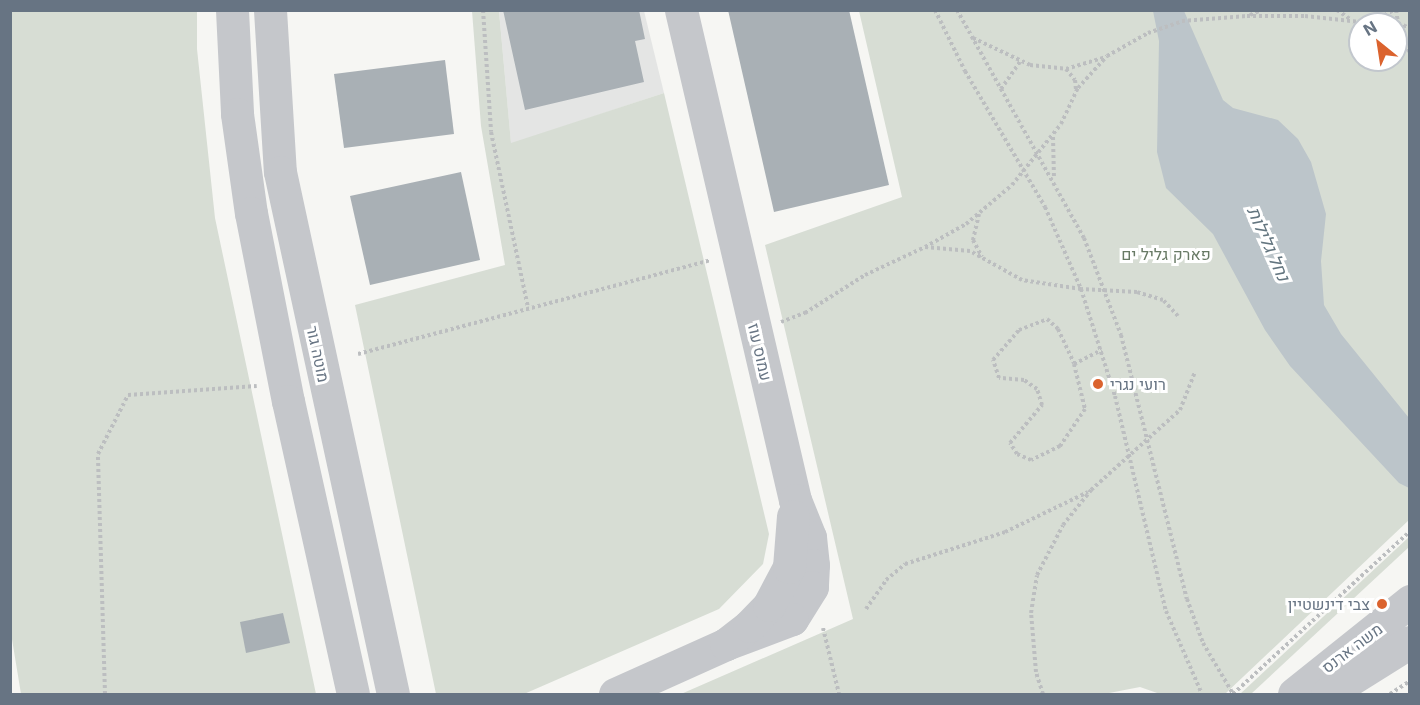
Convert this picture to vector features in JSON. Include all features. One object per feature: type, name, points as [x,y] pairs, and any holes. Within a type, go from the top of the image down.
[{"type":"street","points":[[232,10],[237,114],[251,213],[288,401],[353,694]]},
{"type":"street","name":"מוטה גור","points":[[270,10],[280,172],[393,694]]},
{"type":"street","name":"עמוס עוז","points":[[615,694],[726,644],[776,628],[792,619],[804,605],[812,587],[810,537],[795,500],[681,10]]},
{"type":"street","name":"משה ארנס","points":[[1294,694],[1410,601]]},
{"type":"street","name":"משה ארנס","points":[[1327,694],[1410,642]]},
{"type":"path","points":[[483,10],[491,132],[528,308]]},
{"type":"path","points":[[935,10],[965,71],[1025,171],[1050,218],[1081,289],[1102,350],[1166,611],[1202,694]]},
{"type":"path","points":[[957,10],[1040,154],[1104,290],[1149,442],[1187,599],[1203,643],[1233,694],[1410,531]]},
{"type":"path","points":[[1247,16],[1261,10]]},
{"type":"path","points":[[1395,10],[1398,23],[1410,28]]},
{"type":"path","points":[[970,36],[1020,62],[1066,69],[1107,56],[1149,33],[1192,21],[1247,16],[1348,19]]},
{"type":"path","points":[[780,322],[805,313],[865,274],[925,247],[979,213],[1040,154],[1053,136],[1076,94],[1107,56]]},
{"type":"path","points":[[1001,88],[1020,62]]},
{"type":"path","points":[[1066,69],[1075,80],[1076,94]]},
{"type":"path","points":[[1053,136],[1054,181]]},
{"type":"path","points":[[979,213],[973,240],[986,262]]},
{"type":"path","points":[[925,247],[957,248],[1022,280],[1081,289],[1150,295],[1163,300],[1178,316]]},
{"type":"path","points":[[358,354],[713,260]]},
{"type":"path","points":[[1047,319],[1058,329],[1074,364],[1085,410],[1060,446],[1031,460],[1017,454],[1010,443],[1042,405],[1037,389],[1024,380],[999,378],[993,360],[1019,330],[1047,319]]},
{"type":"path","points":[[1074,364],[1102,350]]},
{"type":"path","points":[[1043,694],[1033,641],[1032,594],[1037,575],[1063,525],[1091,490],[1149,442],[1180,410],[1195,372]]},
{"type":"path","points":[[105,694],[99,454],[129,395],[257,386]]},
{"type":"path","points":[[866,609],[886,580],[905,564],[1005,532],[1091,490]]},
{"type":"path","points":[[823,628],[839,694]]},
{"type":"path","points":[[1390,694],[1410,681]]},
{"type":"shaded area","points":[[499,11],[644,11],[664,93],[511,144]]},
{"type":"green space","points":[[10,11],[197,11],[197,49],[215,218],[316,694],[21,694],[10,627]]},
{"type":"green space","points":[[472,11],[499,11],[511,143],[664,93],[769,534],[763,564],[719,609],[524,694],[436,694],[355,305],[505,265],[481,126]]},
{"type":"green space","name":"פארק גליל ים","points":[[859,11],[1409,11],[1409,520],[1225,694],[1160,694],[1140,687],[1104,694],[681,694],[853,619],[765,245],[902,197]]},
{"type":"green space","points":[[1409,537],[1409,547],[1251,694],[1240,694]]},
{"type":"water","name":"נחל גלילות","points":[[1153,11],[1184,11],[1223,100],[1233,108],[1278,120],[1298,139],[1311,162],[1326,214],[1321,261],[1324,305],[1341,334],[1409,418],[1409,488],[1399,483],[1290,366],[1265,330],[1213,234],[1166,188],[1157,152],[1159,41]]},
{"type":"building","points":[[503,10],[639,10],[645,39],[635,41],[644,82],[525,110]]},
{"type":"building","points":[[728,10],[849,10],[889,185],[774,212]]},
{"type":"building","points":[[445,60],[454,134],[344,148],[334,74]]},
{"type":"building","points":[[461,172],[480,260],[370,285],[350,196]]},
{"type":"building","points":[[283,613],[290,643],[246,653],[240,622]]},
{"type":"place","name":"רועי נגרי","points":[[1098,384]]},
{"type":"place","name":"צבי דינשטיין","points":[[1382,604]]}]
